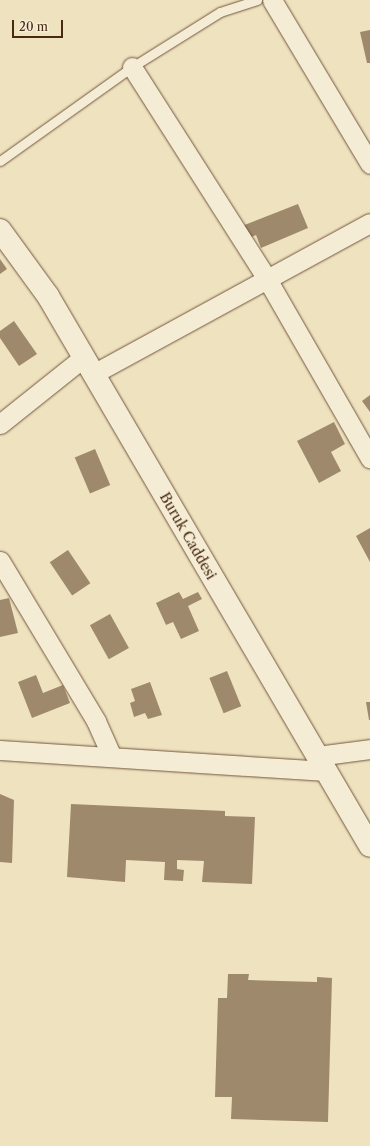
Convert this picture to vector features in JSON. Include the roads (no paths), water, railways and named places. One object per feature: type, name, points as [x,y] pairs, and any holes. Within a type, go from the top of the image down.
[{"type":"main road","name":"Buruk Caddesi","points":[[0,230],[48,296],[370,846]]},
{"type":"street","points":[[272,0],[370,164]]},
{"type":"street","points":[[132,67],[267,279],[370,458]]},
{"type":"street","points":[[0,424],[88,365],[267,279],[370,223]]},
{"type":"street","points":[[0,561],[96,721],[112,757]]},
{"type":"street","points":[[0,750],[112,757],[321,763],[370,748]]},
{"type":"lane","points":[[0,161],[132,67],[220,12],[257,0]]}]
